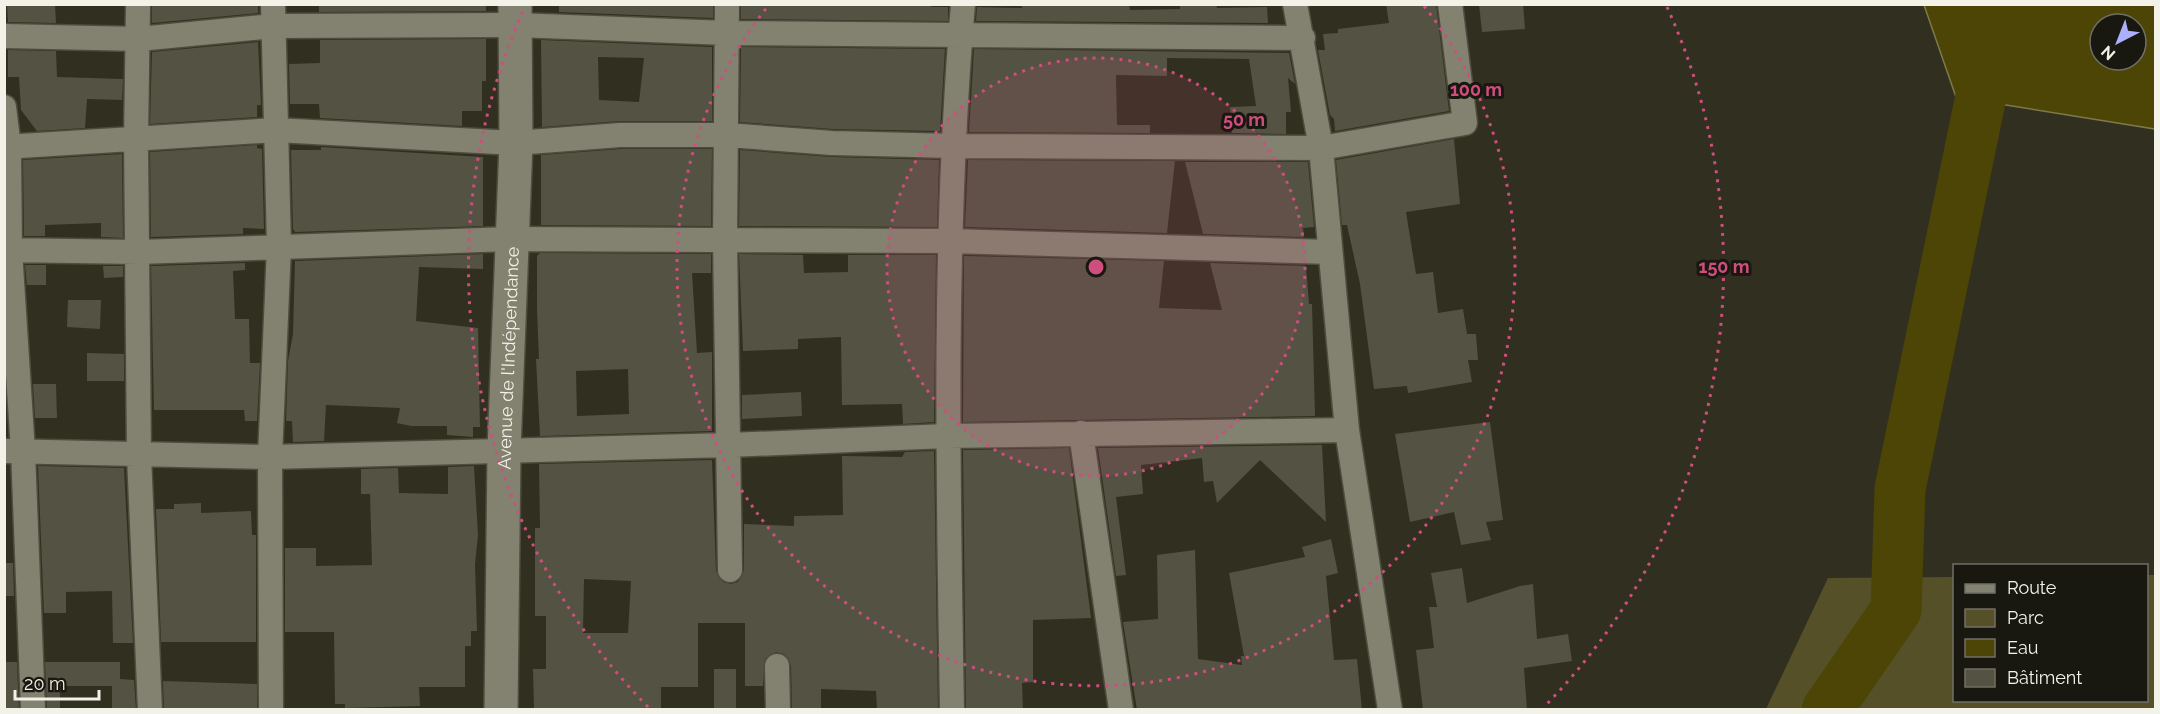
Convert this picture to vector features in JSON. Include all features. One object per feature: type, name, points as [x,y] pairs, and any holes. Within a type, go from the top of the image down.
[{"type":"main road","name":"Avenue de l'Indépendance","points":[[501,710],[504,450],[516,143],[516,15]]},
{"type":"street","points":[[138,4],[136,140],[139,252],[139,456],[150,710]]},
{"type":"street","points":[[727,4],[725,240],[730,570]]},
{"type":"street","points":[[952,710],[947,436],[951,241],[963,4]]},
{"type":"street","points":[[1295,4],[1303,38],[1321,148],[1347,430],[1390,710]]},
{"type":"street","points":[[7,147],[276,130],[516,143],[620,135],[727,135],[832,143],[955,146],[1321,148],[1466,123],[1450,4]]},
{"type":"street","points":[[271,710],[270,457],[279,247],[273,15]]},
{"type":"street","points":[[4,36],[139,39],[273,15],[516,15],[728,33],[960,33],[1303,38]]},
{"type":"street","points":[[4,107],[7,147],[7,250],[14,451],[33,710]]},
{"type":"street","points":[[7,250],[139,252],[513,239],[951,241],[1330,252]]},
{"type":"street","points":[[14,451],[139,456],[270,457],[729,445],[947,436],[1347,430]]},
{"type":"street","points":[[1081,434],[1121,710]]},
{"type":"street","points":[[777,666],[778,710]]},
{"type":"green space","points":[[2148,575],[2155,575],[2155,709],[1766,709],[1828,578],[1953,577],[1953,702],[2148,702]]},
{"type":"water","points":[[1924,5],[2155,5],[2155,129],[1956,97]]},
{"type":"building","points":[[7,4],[55,4],[56,23],[8,22]]},
{"type":"building","points":[[152,4],[258,4],[258,13],[152,23]]},
{"type":"building","points":[[319,4],[486,4],[486,11],[319,12]]},
{"type":"building","points":[[559,4],[713,4],[713,18],[559,12]]},
{"type":"building","points":[[741,4],[931,4],[931,7],[948,7],[948,21],[741,19]]},
{"type":"building","points":[[1022,4],[1129,4],[1130,10],[1180,9],[1180,4],[1216,4],[1217,8],[1267,7],[1268,23],[976,21],[977,7],[1022,8]]},
{"type":"building","points":[[1386,4],[1436,4],[1449,111],[1335,131],[1318,50],[1325,50],[1323,34],[1338,33],[1338,29],[1389,23]]},
{"type":"building","points":[[1479,4],[1523,4],[1525,29],[1482,32]]},
{"type":"building","points":[[486,39],[486,81],[482,81],[482,111],[462,111],[462,126],[320,118],[319,104],[290,104],[289,64],[320,63],[320,40]]},
{"type":"building","points":[[541,40],[712,47],[712,121],[619,121],[542,127]],"holes":[[[598,57],[644,58],[639,102],[599,100]]]},
{"type":"building","points":[[258,42],[261,105],[257,105],[257,117],[150,124],[152,52]]},
{"type":"building","points":[[741,47],[945,49],[940,131],[833,129],[740,122]]},
{"type":"building","points":[[974,49],[1289,53],[1295,84],[1288,78],[1291,112],[1286,112],[1286,134],[1232,133],[1230,107],[1256,106],[1249,59],[1167,58],[1167,76],[1116,75],[1117,125],[1150,125],[1150,133],[969,132]]},
{"type":"building","points":[[8,50],[56,51],[57,77],[123,79],[122,100],[87,99],[85,128],[37,131],[21,110],[19,77],[8,77]]},
{"type":"building","points":[[1454,139],[1460,204],[1406,212],[1416,274],[1433,272],[1438,313],[1463,309],[1467,334],[1476,334],[1478,360],[1468,360],[1472,382],[1408,393],[1407,386],[1374,389],[1360,284],[1347,225],[1342,225],[1336,160]]},
{"type":"building","points":[[257,145],[257,148],[262,149],[264,229],[243,228],[243,234],[151,237],[150,152]]},
{"type":"building","points":[[321,147],[483,157],[483,226],[295,232],[293,229],[291,150],[321,150]]},
{"type":"building","points":[[621,149],[712,149],[711,226],[541,225],[541,155]]},
{"type":"building","points":[[740,150],[831,157],[939,160],[937,227],[739,226]]},
{"type":"building","points":[[122,154],[123,238],[101,237],[101,223],[45,225],[45,236],[24,236],[23,160]]},
{"type":"building","points":[[968,160],[1175,161],[1167,233],[965,227]]},
{"type":"building","points":[[1185,162],[1308,162],[1314,227],[1303,228],[1304,237],[1203,234]]},
{"type":"building","points":[[540,253],[711,254],[711,273],[692,273],[697,353],[712,352],[712,431],[540,436],[536,359],[539,359],[537,256]],"holes":[[[628,369],[629,414],[577,416],[576,371]]]},
{"type":"building","points":[[483,254],[483,269],[419,267],[416,321],[478,328],[480,427],[473,427],[473,437],[447,435],[447,426],[411,426],[397,423],[400,408],[326,405],[324,441],[293,442],[292,421],[286,421],[288,361],[293,334],[295,261]]},
{"type":"building","points":[[739,254],[803,255],[804,273],[848,272],[848,255],[936,255],[934,422],[903,424],[902,404],[842,405],[841,337],[798,339],[798,349],[743,351]]},
{"type":"building","points":[[964,256],[1164,261],[1159,308],[1222,310],[1210,263],[1306,266],[1309,304],[1312,304],[1315,416],[963,422]]},
{"type":"building","points":[[245,263],[245,270],[233,271],[235,319],[249,319],[250,363],[260,363],[257,421],[245,421],[244,410],[154,410],[151,266]]},
{"type":"building","points":[[25,265],[46,265],[46,285],[27,285]]},
{"type":"building","points":[[103,266],[123,266],[123,277],[104,278]]},
{"type":"building","points":[[68,300],[101,300],[100,329],[67,327]]},
{"type":"building","points":[[87,353],[124,354],[124,381],[87,381]]},
{"type":"building","points":[[33,384],[56,384],[57,418],[35,418]]},
{"type":"building","points":[[801,392],[802,416],[742,419],[742,395]]},
{"type":"building","points":[[1490,422],[1503,520],[1486,522],[1491,540],[1461,545],[1454,512],[1410,522],[1395,434]]},
{"type":"building","points":[[1322,445],[1326,522],[1260,460],[1217,503],[1213,481],[1204,482],[1202,458],[1141,465],[1143,494],[1116,497],[1126,575],[1116,576],[1098,448]]},
{"type":"building","points":[[1069,448],[1091,618],[1033,620],[1033,682],[1022,683],[1023,710],[966,710],[963,450]]},
{"type":"building","points":[[934,451],[938,710],[877,710],[876,691],[821,689],[821,710],[792,710],[791,666],[784,654],[776,652],[765,659],[763,686],[745,686],[745,623],[698,623],[698,687],[661,687],[661,710],[534,710],[533,669],[546,669],[546,616],[535,616],[535,528],[540,528],[539,464],[712,460],[716,571],[723,582],[731,584],[738,582],[744,570],[744,524],[794,526],[794,516],[843,515],[842,456],[902,457],[905,452]],"holes":[[[584,579],[631,581],[628,633],[583,633]]]},
{"type":"building","points":[[38,466],[124,468],[133,643],[113,643],[112,591],[66,592],[66,613],[44,613]]},
{"type":"building","points":[[474,466],[478,535],[475,564],[477,631],[471,631],[471,646],[465,646],[465,687],[419,687],[420,706],[345,708],[345,704],[335,704],[334,632],[285,632],[285,548],[316,548],[316,566],[372,565],[370,494],[361,494],[361,469],[398,468],[399,493],[448,494],[448,467]]},
{"type":"building","points":[[201,503],[201,513],[251,511],[252,535],[256,535],[256,642],[161,642],[156,509],[174,509],[174,504]]},
{"type":"building","points":[[1331,539],[1338,573],[1326,576],[1334,660],[1357,659],[1362,710],[1137,710],[1123,622],[1158,619],[1157,555],[1195,550],[1198,659],[1242,665],[1241,656],[1244,656],[1229,573],[1305,557],[1302,547]]},
{"type":"building","points":[[4,563],[13,563],[14,596],[4,596]]},
{"type":"building","points":[[1462,568],[1467,603],[1533,584],[1537,639],[1568,634],[1572,661],[1524,668],[1527,710],[1423,710],[1416,650],[1434,648],[1429,607],[1437,607],[1431,573]]},
{"type":"building","points":[[4,662],[17,662],[19,710],[4,710]]},
{"type":"building","points":[[45,662],[120,662],[120,679],[134,680],[136,710],[112,710],[112,686],[60,686],[60,710],[47,710]]},
{"type":"building","points":[[714,669],[736,669],[736,710],[714,710]]},
{"type":"building","points":[[163,681],[257,684],[257,710],[164,710]]},
{"type":"waterway","points":[[1827,710],[1896,610],[1900,489],[2000,4]]}]
